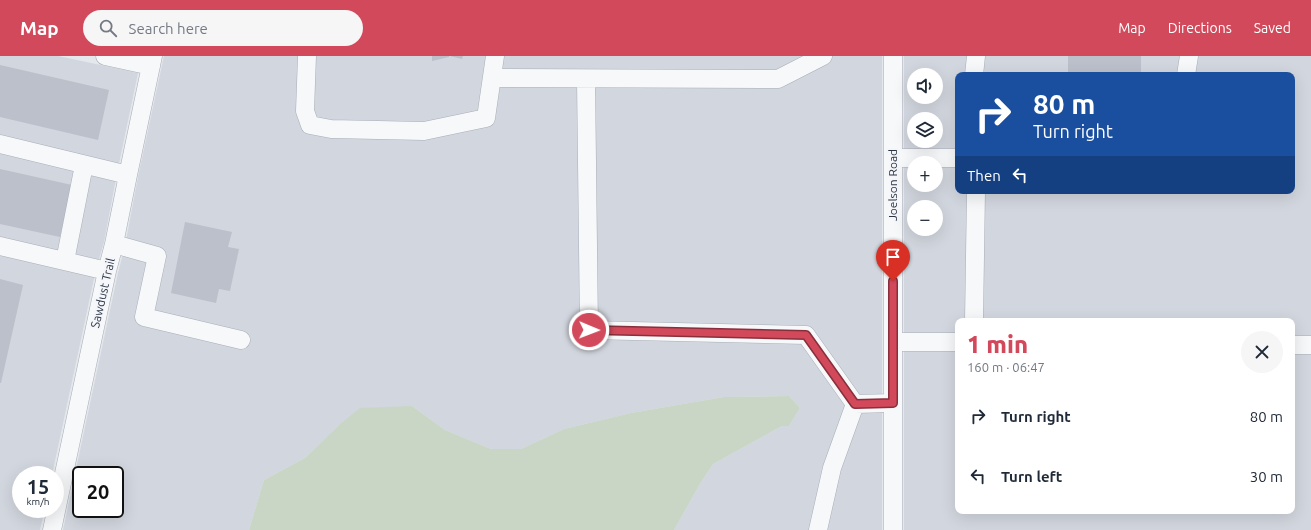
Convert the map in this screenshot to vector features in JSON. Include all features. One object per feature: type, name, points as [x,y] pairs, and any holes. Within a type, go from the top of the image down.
[{"type":"street","points":[[105,56],[152,61]]},
{"type":"street","points":[[307,56],[305,111],[310,125],[331,129],[424,131],[486,118],[495,56]]},
{"type":"street","points":[[492,78],[778,79],[823,56]]},
{"type":"street","name":"Joelson Road","points":[[893,56],[893,530]]},
{"type":"street","points":[[974,72],[976,56]]},
{"type":"street","points":[[1186,72],[1189,56]]},
{"type":"street","name":"Sawdust Trail","points":[[52,530],[152,61]]},
{"type":"street","points":[[586,79],[589,330],[806,335],[855,404]]},
{"type":"street","points":[[0,144],[128,175]]},
{"type":"street","points":[[893,158],[955,158]]},
{"type":"street","points":[[65,261],[84,164]]},
{"type":"street","points":[[974,318],[976,194]]},
{"type":"street","points":[[114,244],[157,256],[144,317],[241,340]]},
{"type":"street","points":[[0,246],[107,271]]},
{"type":"street","points":[[893,342],[955,342]]},
{"type":"street","points":[[1295,345],[1311,345]]},
{"type":"street","points":[[855,404],[893,403]]},
{"type":"street","points":[[818,530],[832,468],[855,404]]},
{"type":"shaded area","points":[[0,56],[58,56],[138,73],[104,242],[96,269],[54,466],[12,466],[12,518],[43,518],[40,530],[0,530]]},
{"type":"shaded area","points":[[164,56],[882,56],[882,530],[674,530],[713,464],[782,426],[789,426],[800,408],[789,396],[724,397],[631,413],[564,429],[521,449],[491,449],[445,430],[412,406],[339,425],[305,458],[264,480],[249,530],[63,530],[72,488],[72,518],[124,518],[124,466],[77,466],[125,246]]},
{"type":"shaded area","points":[[904,56],[1311,56],[1311,530],[904,530]]},
{"type":"green space","points":[[789,396],[800,408],[789,426],[782,426],[713,464],[674,530],[249,530],[264,480],[305,458],[339,425],[360,408],[412,406],[445,430],[491,449],[521,449],[564,429],[631,413],[724,397]]},
{"type":"building","points":[[432,56],[449,56],[449,57],[432,61]]},
{"type":"building","points":[[450,56],[463,56],[462,59]]},
{"type":"building","points":[[1068,56],[1141,56],[1141,72],[1068,72]]},
{"type":"building","points":[[0,65],[109,90],[98,140],[0,117]]},
{"type":"building","points":[[0,169],[72,185],[60,237],[0,224]]},
{"type":"building","points":[[185,222],[232,232],[228,247],[239,249],[230,291],[219,289],[216,303],[171,293]]},
{"type":"building","points":[[0,279],[23,285],[1,383],[0,383]]},
{"type":"route","points":[[589,330],[806,335],[855,404],[893,403],[893,281]]}]
